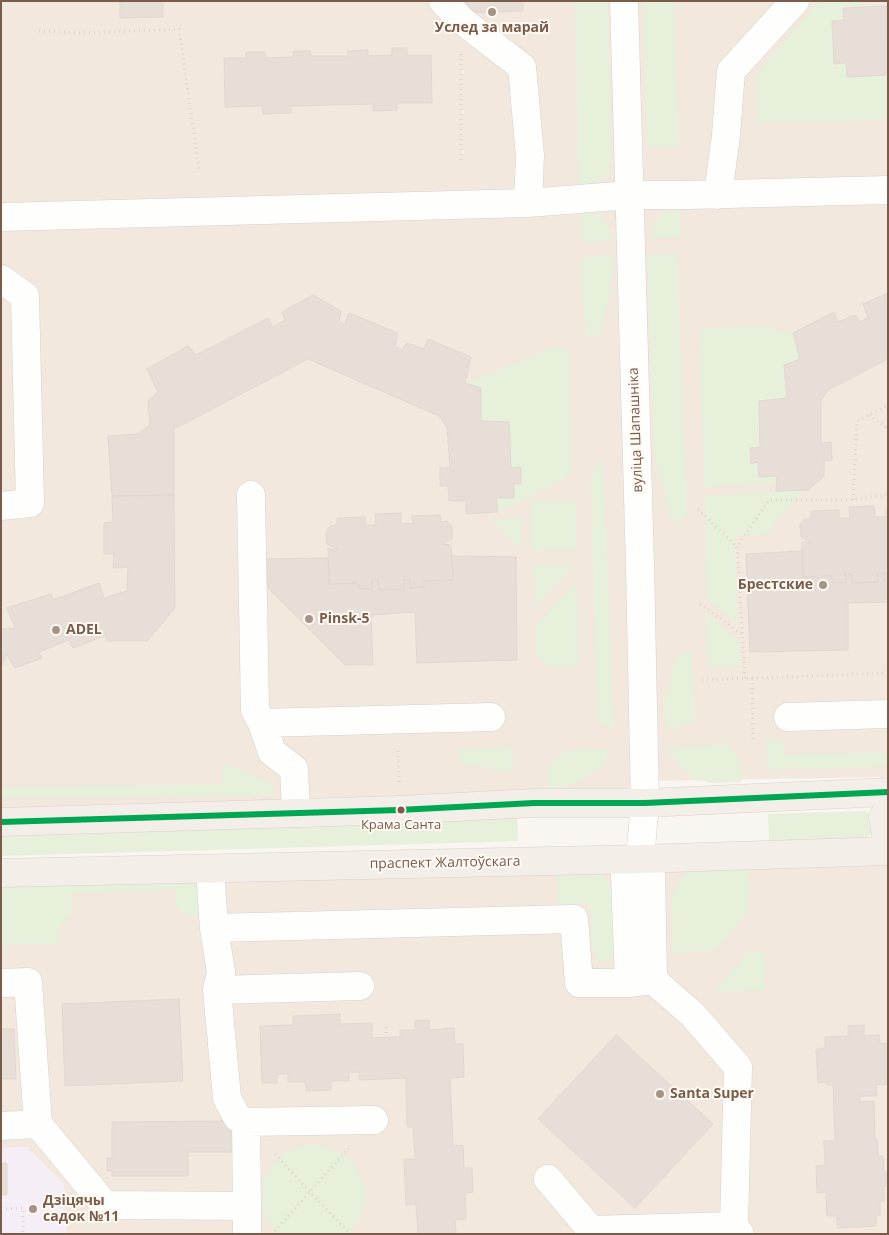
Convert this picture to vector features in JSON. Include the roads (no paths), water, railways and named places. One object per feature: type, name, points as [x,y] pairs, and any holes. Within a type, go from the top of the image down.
[{"type":"main road","points":[[1,822],[399,810],[534,803],[645,803],[888,792]]},
{"type":"main road","points":[[888,812],[883,817],[888,837]]},
{"type":"main road","name":"праспект Жалтоўскага","points":[[1,873],[640,859],[888,851]]},
{"type":"street","name":"вуліца Шапашніка","points":[[624,1],[645,803],[640,859]]},
{"type":"street","points":[[718,195],[726,135],[731,71],[795,1]]},
{"type":"street","points":[[452,10],[522,66],[530,156],[528,203]]},
{"type":"street","points":[[1,217],[528,203],[630,195],[718,195],[888,190]]},
{"type":"street","points":[[1,279],[25,296],[30,503],[1,506]]},
{"type":"street","points":[[251,495],[254,710],[262,722],[272,752],[294,769],[296,813]]},
{"type":"street","points":[[788,717],[888,714]]},
{"type":"street","points":[[262,722],[491,717]]},
{"type":"street","points":[[640,859],[625,875],[641,981]]},
{"type":"street","points":[[210,869],[214,928],[221,972],[217,990],[227,1098],[237,1118],[246,1122],[374,1120]]},
{"type":"street","points":[[214,928],[574,919],[579,983],[641,981],[694,1015],[738,1068],[737,1230],[591,1230],[548,1179]]},
{"type":"street","points":[[1,983],[28,982],[38,1124],[106,1206],[247,1206]]},
{"type":"street","points":[[217,990],[360,986]]},
{"type":"street","points":[[246,1122],[247,1234]]},
{"type":"street","points":[[1,1126],[38,1124]]},
{"type":"place","name":"Услед за марай","points":[[492,12]]},
{"type":"place","name":"Брестские","points":[[823,585]]},
{"type":"place","name":"Pinsk-5","points":[[309,619]]},
{"type":"place","name":"ADEL","points":[[56,630]]},
{"type":"place","name":"Крама Санта","points":[[401,810]]},
{"type":"place","name":"Santa Super","points":[[660,1094]]},
{"type":"place","name":"Дзіцячы садок №11","points":[[33,1209]]}]
